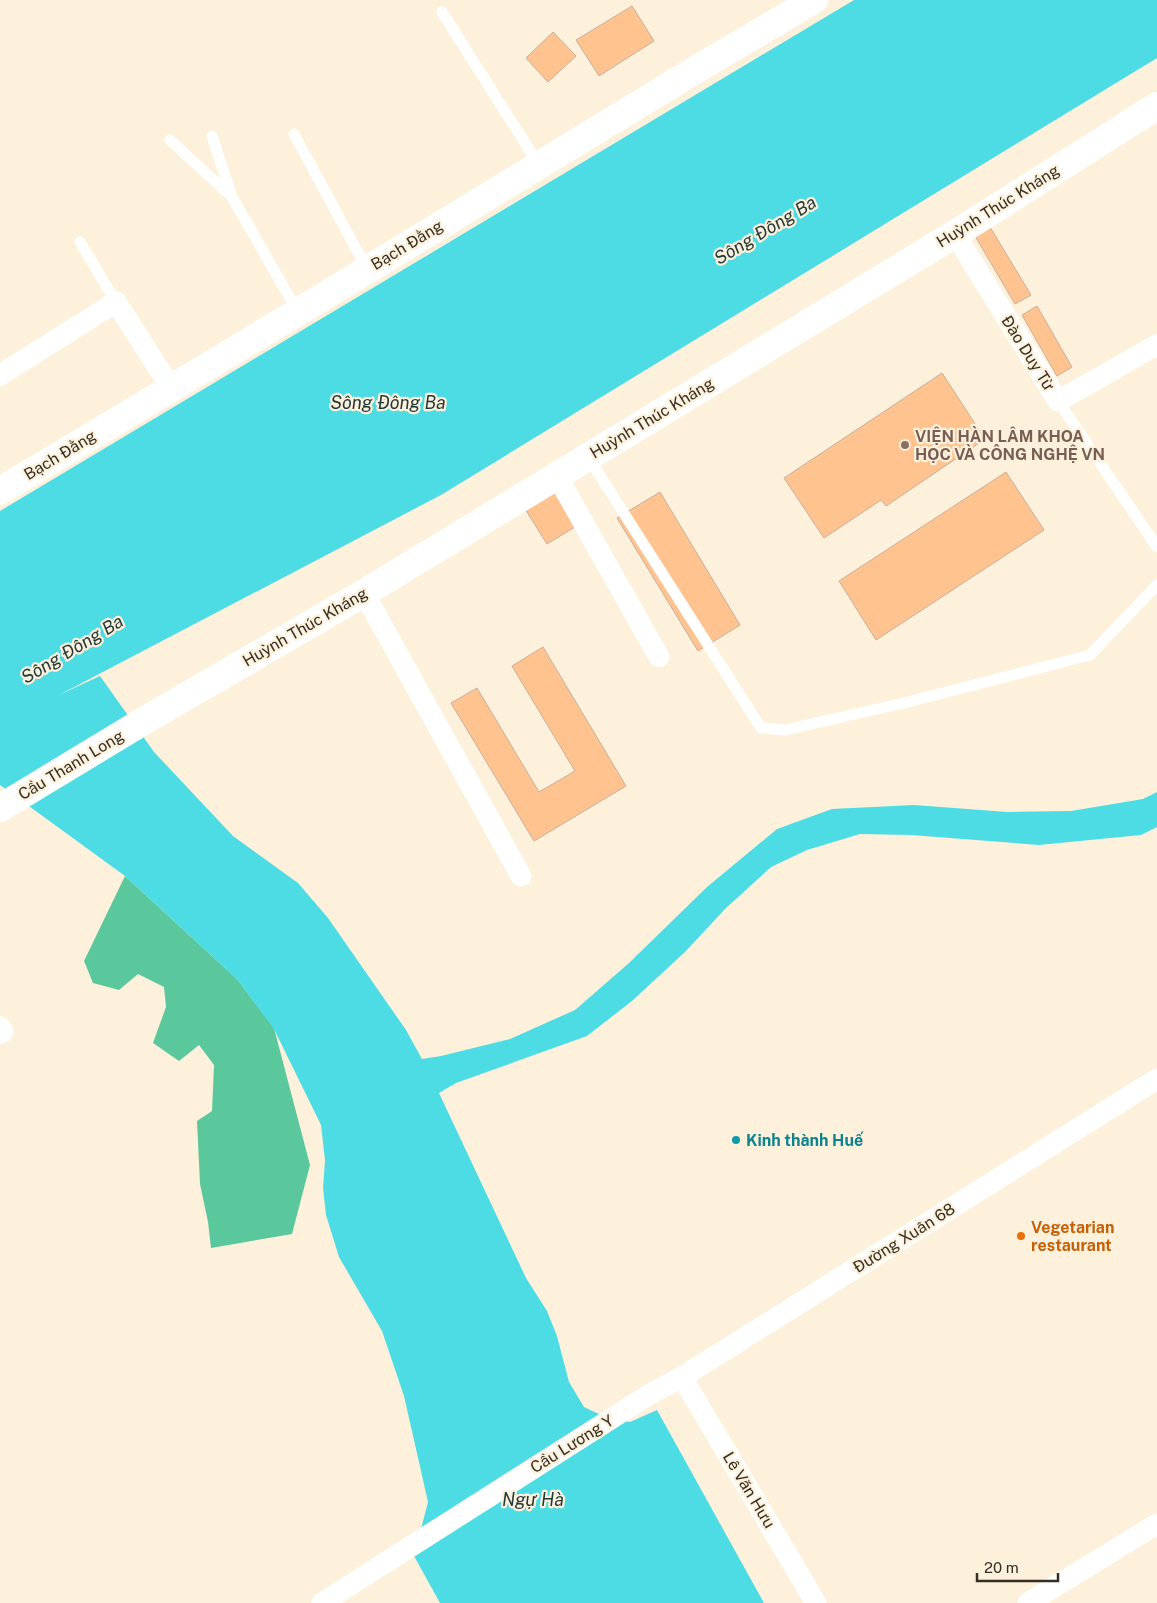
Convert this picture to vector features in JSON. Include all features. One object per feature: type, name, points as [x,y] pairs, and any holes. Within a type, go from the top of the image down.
[{"type":"main road","name":"Bạch Đằng","points":[[0,491],[814,0]]},
{"type":"main road","name":"Huỳnh Thúc Kháng","points":[[142,722],[364,593],[588,458],[954,234],[1157,106]]},
{"type":"main road","name":"Cầu Thanh Long","points":[[0,808],[142,722]]},
{"type":"street","name":"Đào Duy Từ","points":[[954,234],[1058,401],[1157,344]]},
{"type":"street","points":[[1,372],[116,302],[171,388]]},
{"type":"street","points":[[557,476],[659,656]]},
{"type":"street","points":[[364,593],[522,876]]},
{"type":"street","points":[[0,1027],[3,1032],[0,1033]]},
{"type":"street","name":"Đường Xuân 68","points":[[650,1394],[682,1377],[1157,1080]]},
{"type":"street","name":"Lê Văn Hưu","points":[[682,1377],[816,1603]]},
{"type":"street","name":"Cầu Lương Y","points":[[350,1596],[392,1557],[650,1394]]},
{"type":"street","points":[[1028,1603],[1157,1524]]},
{"type":"street","points":[[322,1603],[350,1596]]},
{"type":"lane","points":[[442,12],[539,165]]},
{"type":"lane","points":[[294,134],[367,270]]},
{"type":"lane","points":[[212,136],[232,197],[298,312]]},
{"type":"lane","points":[[170,140],[232,197]]},
{"type":"lane","points":[[80,242],[116,302]]},
{"type":"lane","points":[[1058,401],[1157,547]]},
{"type":"lane","points":[[588,458],[761,728],[785,730],[908,702],[1090,655],[1157,585]]},
{"type":"green space","points":[[125,876],[237,979],[274,1028],[310,1165],[292,1234],[211,1248],[200,1184],[197,1121],[212,1111],[214,1065],[199,1045],[179,1061],[153,1043],[166,1007],[164,987],[138,974],[119,990],[93,983],[84,961]]},
{"type":"water","points":[[854,0],[1157,0],[1157,58],[441,495],[59,695],[100,676],[154,752],[233,836],[298,883],[328,918],[406,1030],[422,1059],[510,1039],[575,1010],[629,963],[707,887],[777,829],[832,809],[914,805],[1008,812],[1071,811],[1143,799],[1157,792],[1157,827],[1141,835],[1039,845],[911,835],[860,834],[807,850],[771,867],[725,909],[686,951],[632,1001],[587,1036],[456,1083],[439,1093],[526,1278],[547,1311],[557,1336],[569,1382],[584,1407],[605,1417],[630,1422],[657,1410],[764,1603],[440,1603],[414,1556],[428,1502],[404,1396],[382,1331],[339,1257],[326,1215],[323,1188],[325,1160],[321,1125],[274,1029],[237,979],[125,876],[0,785],[0,511]]},
{"type":"building","points":[[632,6],[654,41],[599,76],[576,40]]},
{"type":"building","points":[[553,32],[576,56],[548,82],[526,58]]},
{"type":"building","points":[[990,227],[1031,295],[1015,304],[975,236]]},
{"type":"building","points":[[1037,306],[1072,367],[1057,376],[1022,315]]},
{"type":"building","points":[[942,373],[985,439],[886,506],[881,500],[824,538],[784,478]]},
{"type":"building","points":[[1006,472],[1044,530],[876,640],[839,581]]},
{"type":"building","points":[[556,489],[578,525],[547,544],[525,509]]},
{"type":"building","points":[[660,492],[740,625],[698,651],[617,518]]},
{"type":"building","points":[[543,647],[626,786],[534,841],[451,703],[477,688],[539,792],[575,771],[512,666]]},
{"type":"place","name":"VIỆN HÀN LÂM KHOA HỌC VÀ CÔNG NGHỆ VN","points":[[905,445]]},
{"type":"place","name":"Kinh thành Huế","points":[[736,1140]]},
{"type":"place","name":"Vegetarian restaurant","points":[[1021,1236]]},
{"type":"water label","name":"Sông Đông Ba","points":[[765,230]]},
{"type":"water label","name":"Sông Đông Ba","points":[[388,402]]},
{"type":"water label","name":"Sông Đông Ba","points":[[72,649]]},
{"type":"water label","name":"Ngự Hà","points":[[533,1499]]}]
